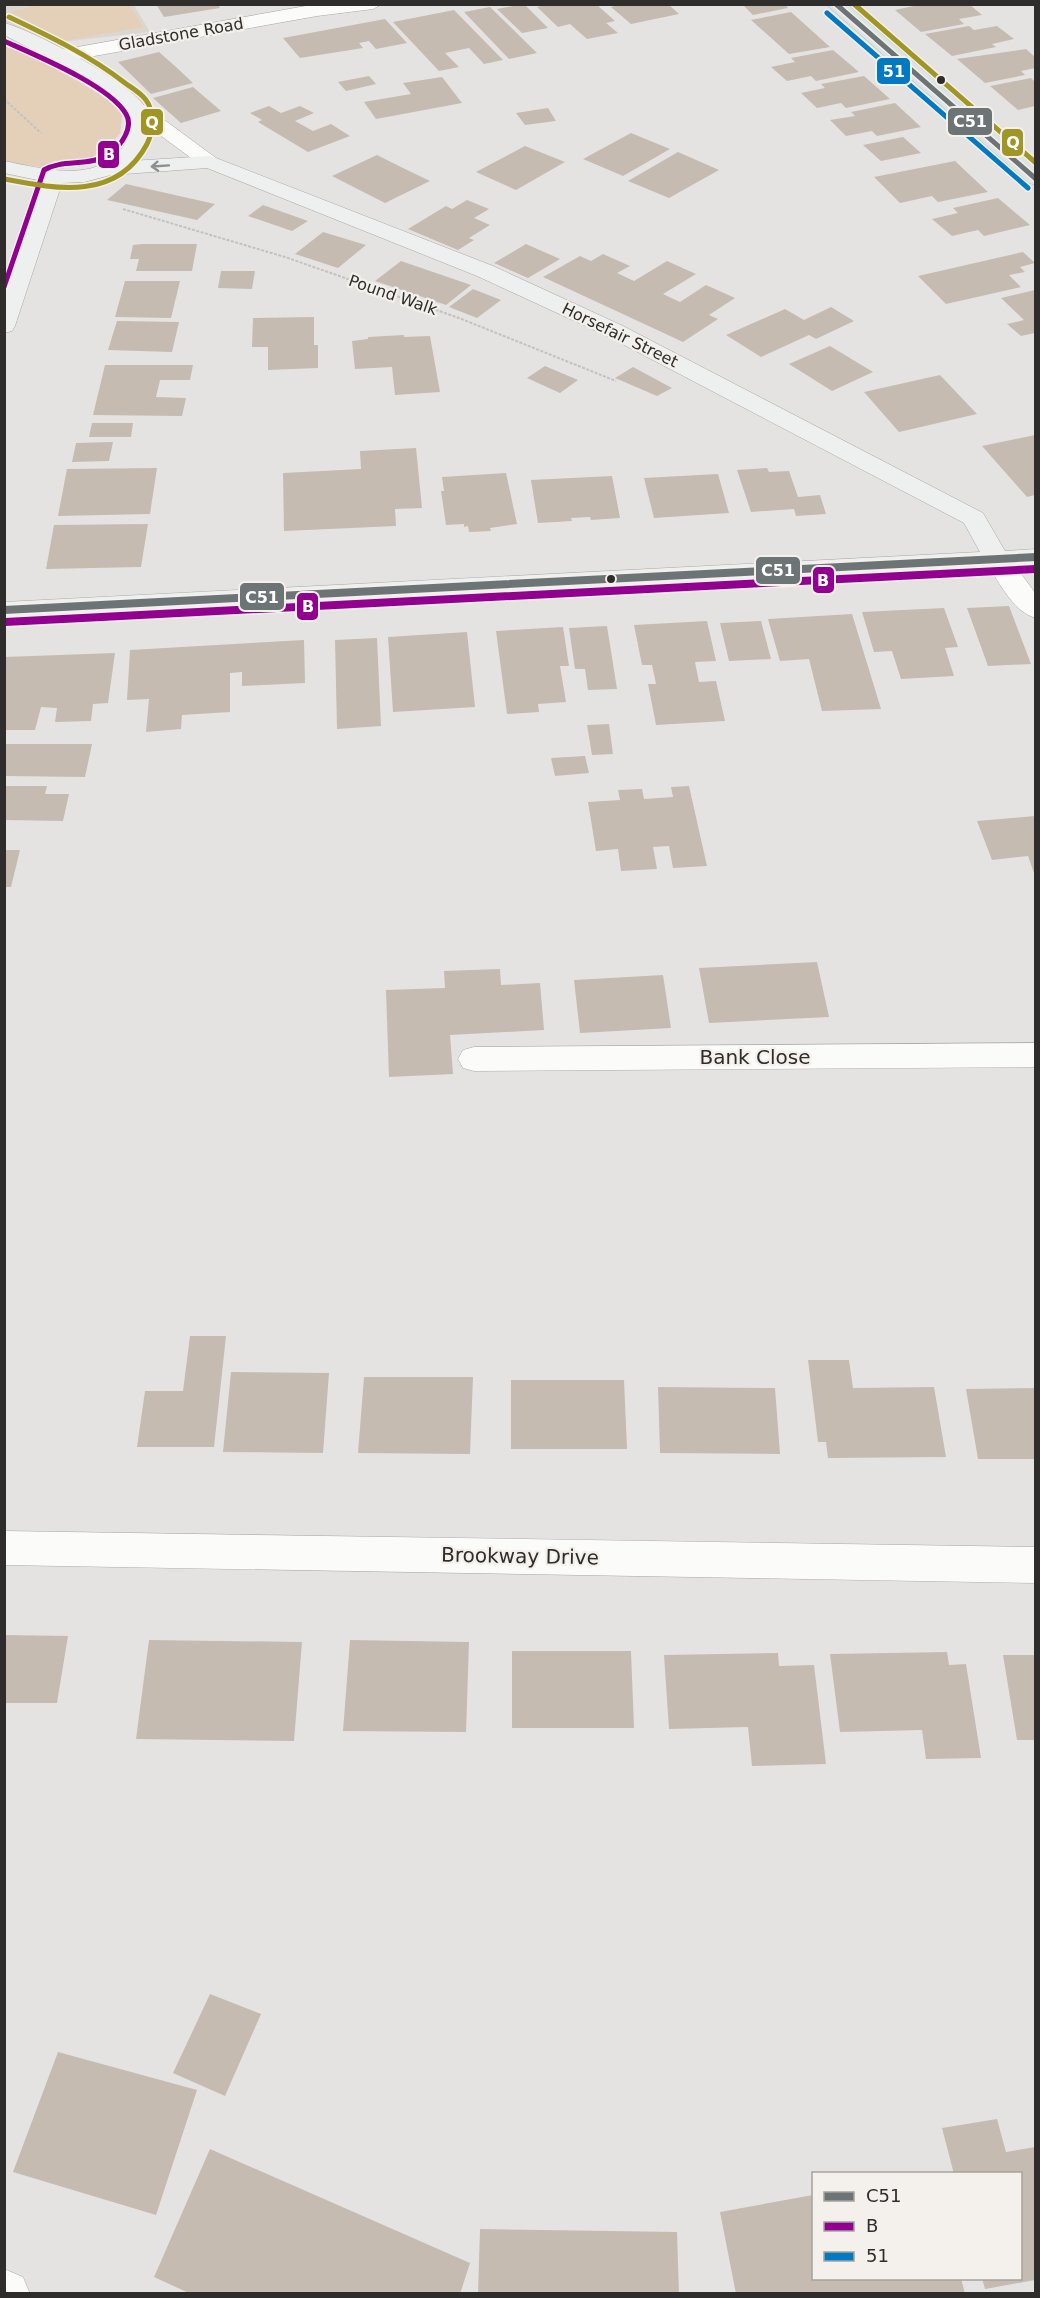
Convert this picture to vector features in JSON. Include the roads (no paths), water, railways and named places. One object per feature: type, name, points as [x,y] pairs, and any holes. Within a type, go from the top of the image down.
[{"type":"main road","points":[[835,4],[1035,179]]},
{"type":"street","name":"Gladstone Road","points":[[61,56],[316,10],[373,4]]},
{"type":"street","name":"Horsefair Street","points":[[4,27],[61,56],[115,89],[137,109],[210,162],[485,271],[615,331],[974,518],[997,559]]},
{"type":"street","points":[[111,169],[129,153],[141,132],[137,109]]},
{"type":"street","name":"Horsefair Street","points":[[4,167],[52,183],[111,169],[210,162]]},
{"type":"street","points":[[4,326],[52,183]]},
{"type":"street","points":[[4,610],[1035,557]]},
{"type":"street","points":[[997,559],[1019,592],[1035,610]]},
{"type":"street","name":"Bank Close","points":[[474,1059],[1035,1055]]},
{"type":"street","name":"Brookway Drive","points":[[4,1548],[1035,1565]]}]
